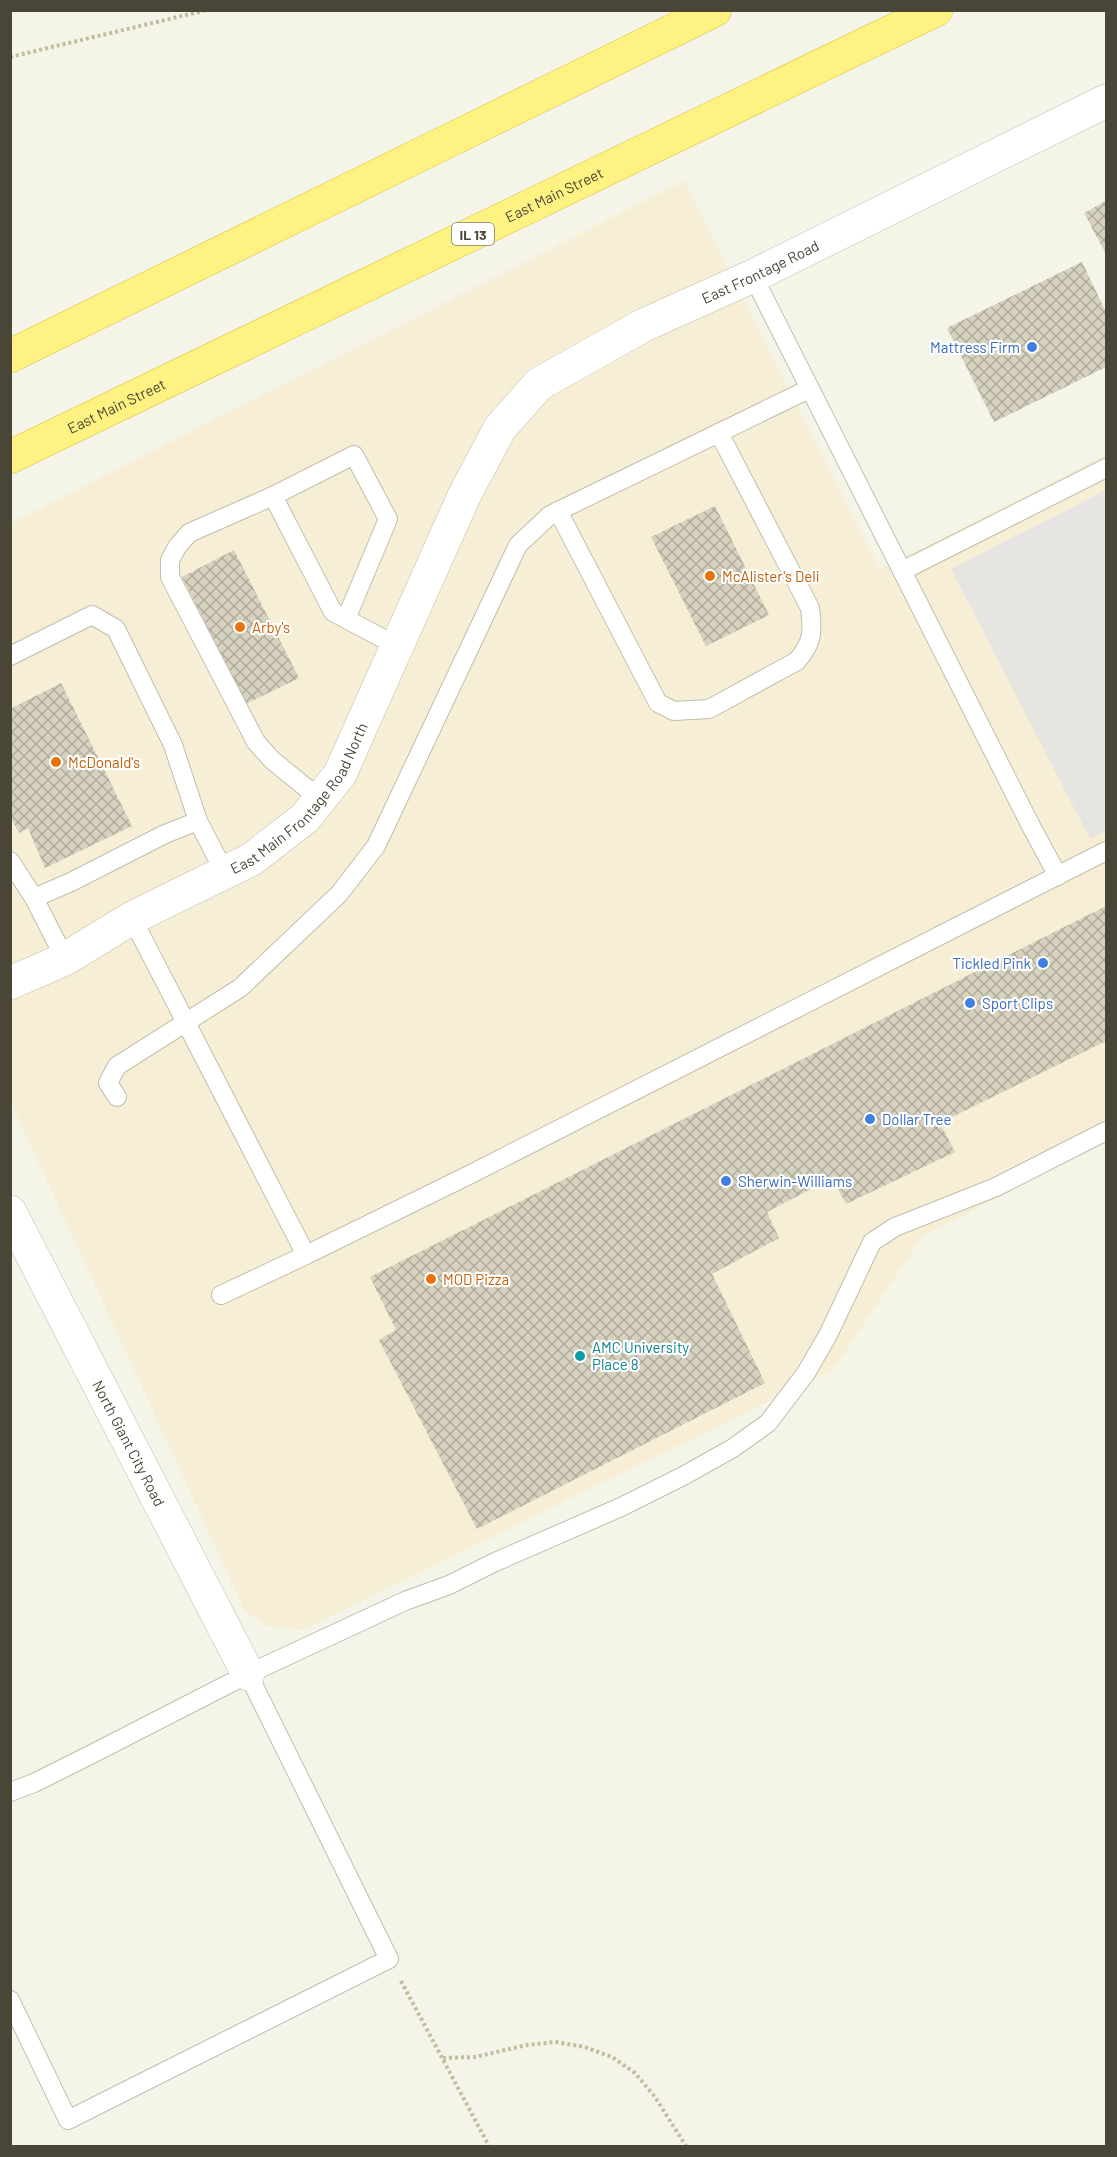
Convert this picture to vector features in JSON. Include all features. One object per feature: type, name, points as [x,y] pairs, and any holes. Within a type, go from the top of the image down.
[{"type":"highway","points":[[10,356],[716,10]]},
{"type":"highway","name":"East Main Street","points":[[10,457],[936,10]]},
{"type":"street","name":"East Frontage Road","points":[[464,496],[500,428],[539,384],[644,325],[753,276],[1107,101]]},
{"type":"street","name":"East Main Frontage Road North","points":[[10,983],[65,959],[132,918],[252,859],[305,818],[340,774],[464,496]]},
{"type":"street","name":"North Giant City Road","points":[[10,1212],[248,1674]]},
{"type":"lane","points":[[753,276],[1058,876]]},
{"type":"lane","points":[[117,1098],[108,1083],[117,1066],[240,988],[339,894],[376,846],[518,545],[550,515],[809,389]]},
{"type":"lane","points":[[558,511],[658,703],[674,711],[710,709],[797,661],[806,650],[813,629],[810,608],[719,433]]},
{"type":"lane","points":[[320,799],[272,760],[256,742],[170,577],[170,560],[189,533],[273,496],[354,455],[388,519],[346,619]]},
{"type":"lane","points":[[902,571],[1107,468]]},
{"type":"lane","points":[[273,496],[333,612],[397,646]]},
{"type":"lane","points":[[10,656],[92,615],[116,629],[173,745],[191,825],[225,873]]},
{"type":"lane","points":[[34,898],[71,882],[165,834],[191,825]]},
{"type":"lane","points":[[221,1295],[469,1175],[1107,851]]},
{"type":"lane","points":[[10,861],[34,898],[65,959]]},
{"type":"lane","points":[[132,918],[306,1255]]},
{"type":"lane","points":[[10,1792],[79,1761],[248,1674],[405,1601],[449,1585],[621,1506],[685,1475],[733,1448],[768,1423],[806,1373],[828,1335],[872,1242],[895,1227],[996,1187],[1107,1131]]},
{"type":"lane","points":[[10,2000],[68,2120],[389,1959],[248,1674]]},
{"type":"path","points":[[10,57],[207,10]]},
{"type":"path","points":[[389,1959],[489,2146]]},
{"type":"path","points":[[443,2058],[475,2057],[527,2045],[555,2042],[585,2047],[612,2057],[635,2073],[655,2097],[686,2146]]},
{"type":"shaded area","points":[[684,181],[880,569],[1106,455],[1106,1142],[922,1237],[833,1370],[302,1630],[265,1626],[244,1609],[11,1103],[11,523]]},
{"type":"shaded area","points":[[1106,490],[1106,831],[1090,839],[951,569]]},
{"type":"building","points":[[1106,201],[1106,254],[1084,213]]},
{"type":"building","name":"Mattress Firm","points":[[1082,262],[1106,312],[1106,367],[994,422],[947,328]]},
{"type":"building","name":"McAlister's Deli","points":[[715,506],[769,615],[706,646],[651,537]]},
{"type":"building","name":"Arby's","points":[[234,550],[299,678],[246,704],[182,577]]},
{"type":"building","name":"McDonald's","points":[[61,683],[132,826],[45,868],[28,828],[19,833],[10,816],[10,709]]},
{"type":"building","points":[[1106,906],[1106,1041],[940,1123],[955,1152],[846,1204],[832,1178],[767,1212],[779,1238],[712,1274],[765,1383],[477,1529],[379,1340],[396,1330],[370,1277]]},
{"type":"place","name":"Mattress Firm","points":[[1032,347]]},
{"type":"place","name":"McAlister's Deli","points":[[710,576]]},
{"type":"place","name":"Arby's","points":[[240,627]]},
{"type":"place","name":"McDonald's","points":[[56,762]]},
{"type":"place","name":"Tickled Pink","points":[[1043,963]]},
{"type":"place","name":"Sport Clips","points":[[970,1003]]},
{"type":"place","name":"Dollar Tree","points":[[870,1119]]},
{"type":"place","name":"Sherwin-Williams","points":[[726,1181]]},
{"type":"place","name":"MOD Pizza","points":[[431,1279]]},
{"type":"place","name":"AMC University Place 8","points":[[580,1356]]}]
